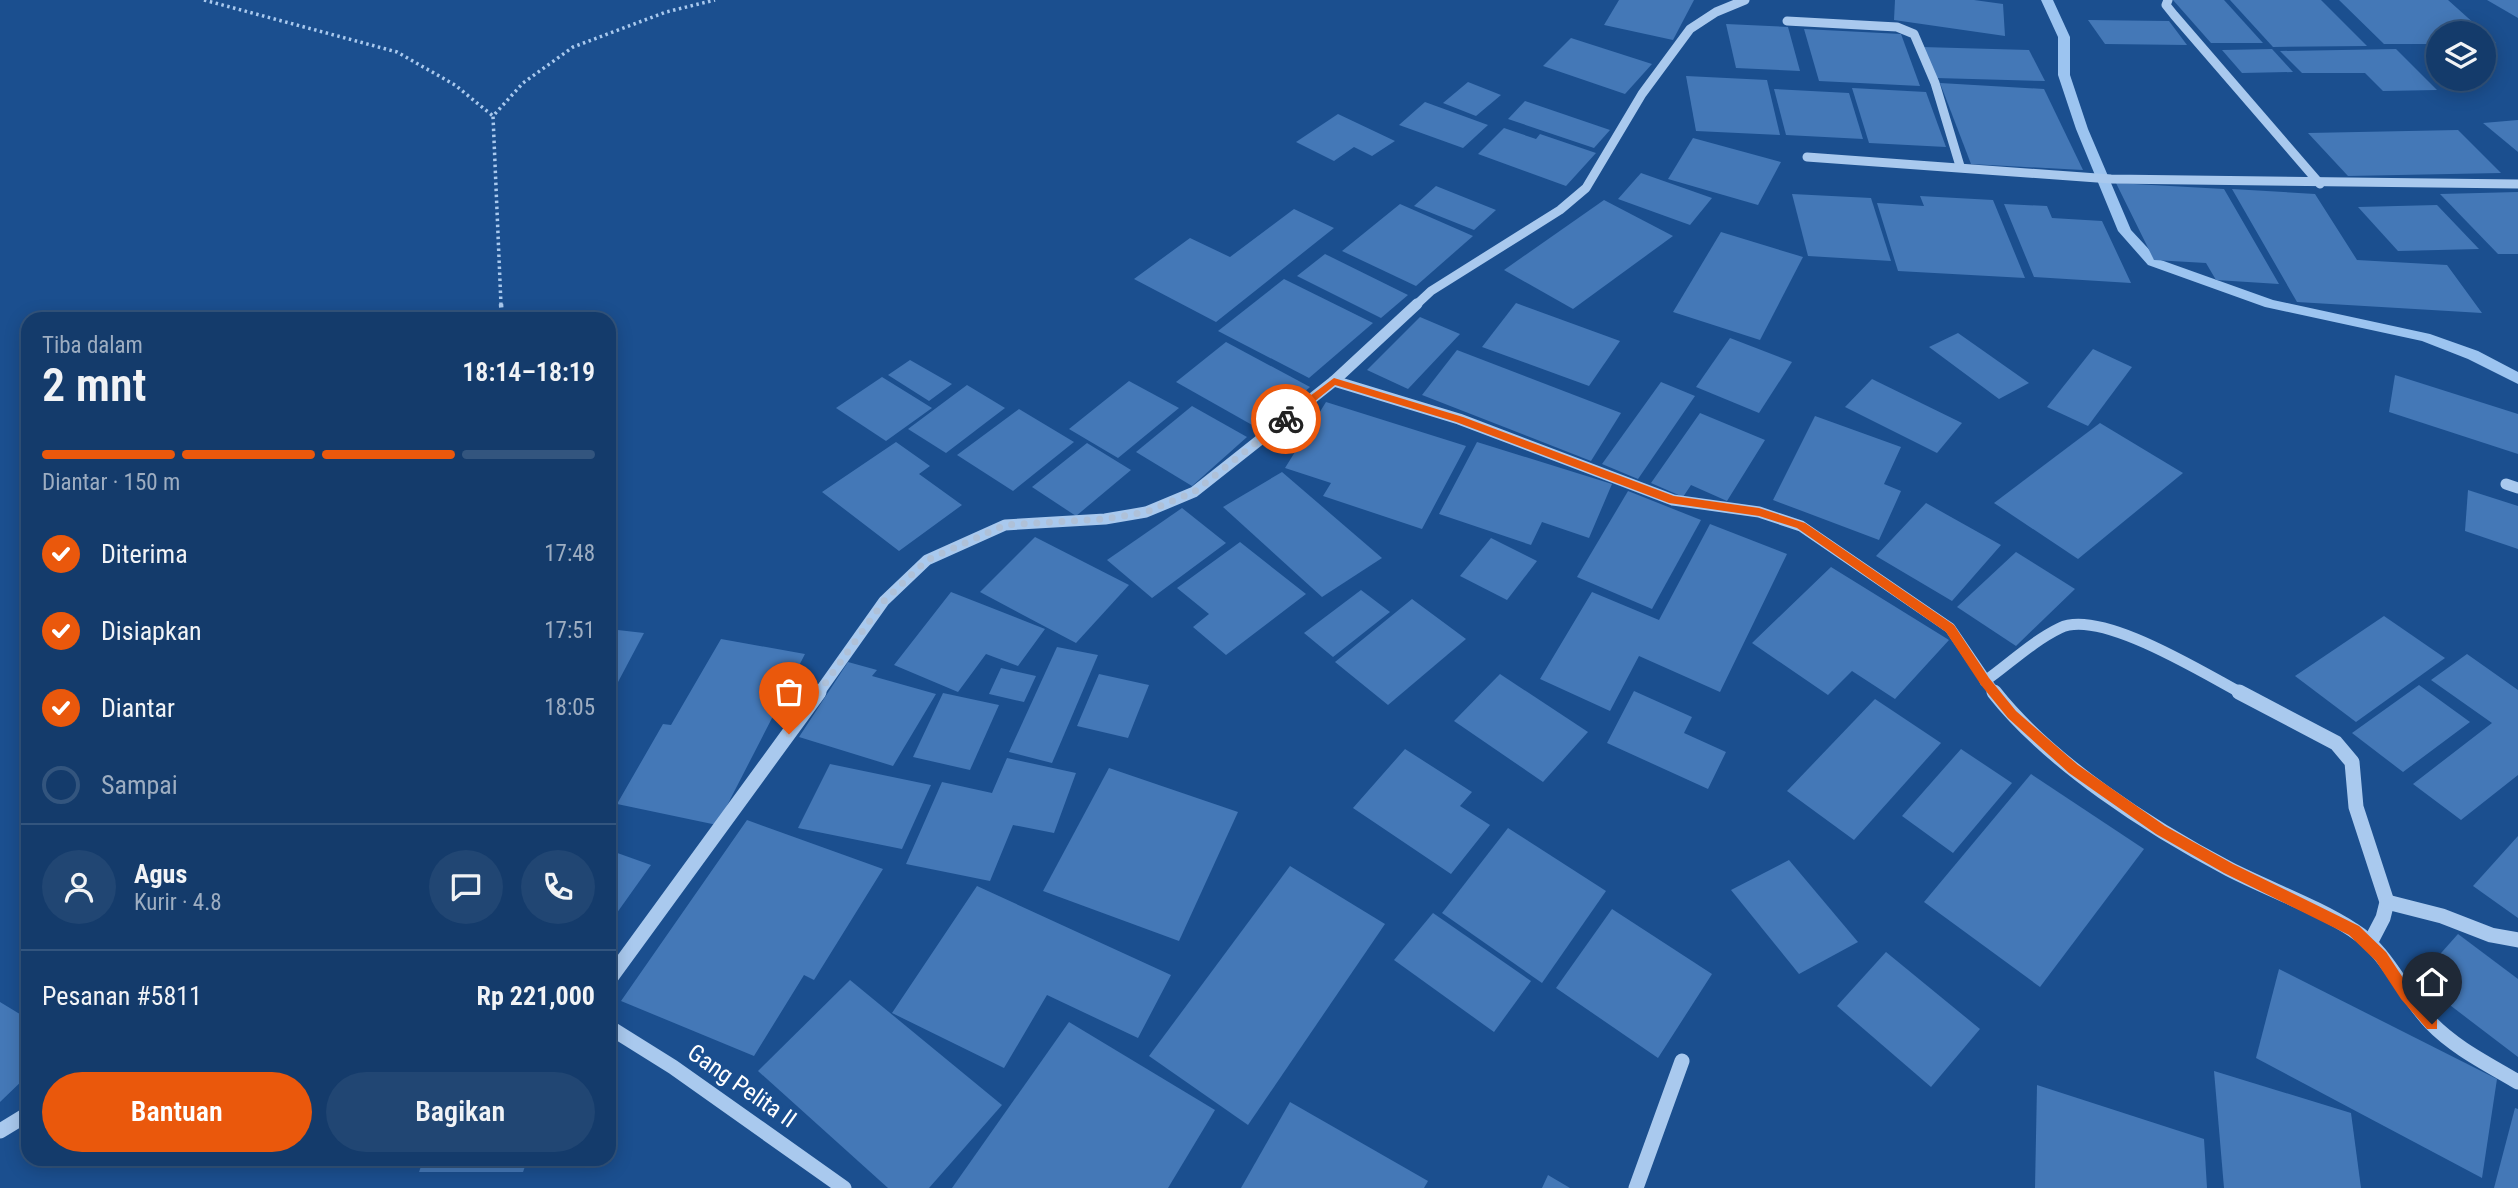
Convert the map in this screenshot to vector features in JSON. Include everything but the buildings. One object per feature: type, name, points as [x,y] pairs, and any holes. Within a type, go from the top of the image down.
[{"type":"street","points":[[616,971],[734,812],[884,601],[927,560],[1005,525],[1105,519],[1146,512],[1194,492],[1334,382],[1430,291],[1560,210],[1586,188],[1642,94],[1690,29],[1716,12],[1745,0]]},
{"type":"street","points":[[2168,0],[2166,5],[2174,15],[2320,184]]},
{"type":"street","points":[[1787,21],[1897,27],[1914,34],[1935,83],[1960,166]]},
{"type":"street","points":[[1807,157],[2111,179],[2320,184],[2518,184]]},
{"type":"street","points":[[1334,382],[1459,419],[1673,500],[1759,512],[1801,526],[1950,628],[1985,681],[2012,715],[2074,769],[2161,830],[2229,869],[2354,930],[2370,943],[2432,1024],[2465,1051],[2518,1082]]},
{"type":"street","points":[[1985,681],[2061,627],[2080,624],[2147,643],[2336,743],[2352,762],[2356,807],[2387,902],[2384,918],[2370,943]]},
{"type":"street","points":[[2387,902],[2442,916],[2491,935],[2518,940]]},
{"type":"street","name":"Gang Pelita II","points":[[616,1031],[673,1067],[844,1188]]},
{"type":"street","points":[[1636,1188],[1682,1061]]},
{"type":"street","points":[[0,1131],[21,1118]]},
{"type":"path","points":[[204,0],[397,52],[455,85],[493,116]]},
{"type":"path","points":[[502,312],[493,116],[523,83],[573,47],[666,12],[715,0]]},
{"type":"waterway","points":[[2047,0],[2064,37],[2064,75],[2082,129],[2125,231],[2153,262],[2270,304],[2425,337],[2473,355],[2518,379]]},
{"type":"way so far","points":[[789,734],[884,601],[927,560],[1005,525],[1105,519],[1146,512],[1194,492],[1286,419]]},
{"type":"route","points":[[1286,419],[1334,382],[1459,419],[1673,500],[1759,512],[1801,526],[1950,628],[1985,681],[2012,715],[2074,769],[2161,830],[2229,869],[2354,930],[2381,956],[2406,995],[2432,1024]]}]
